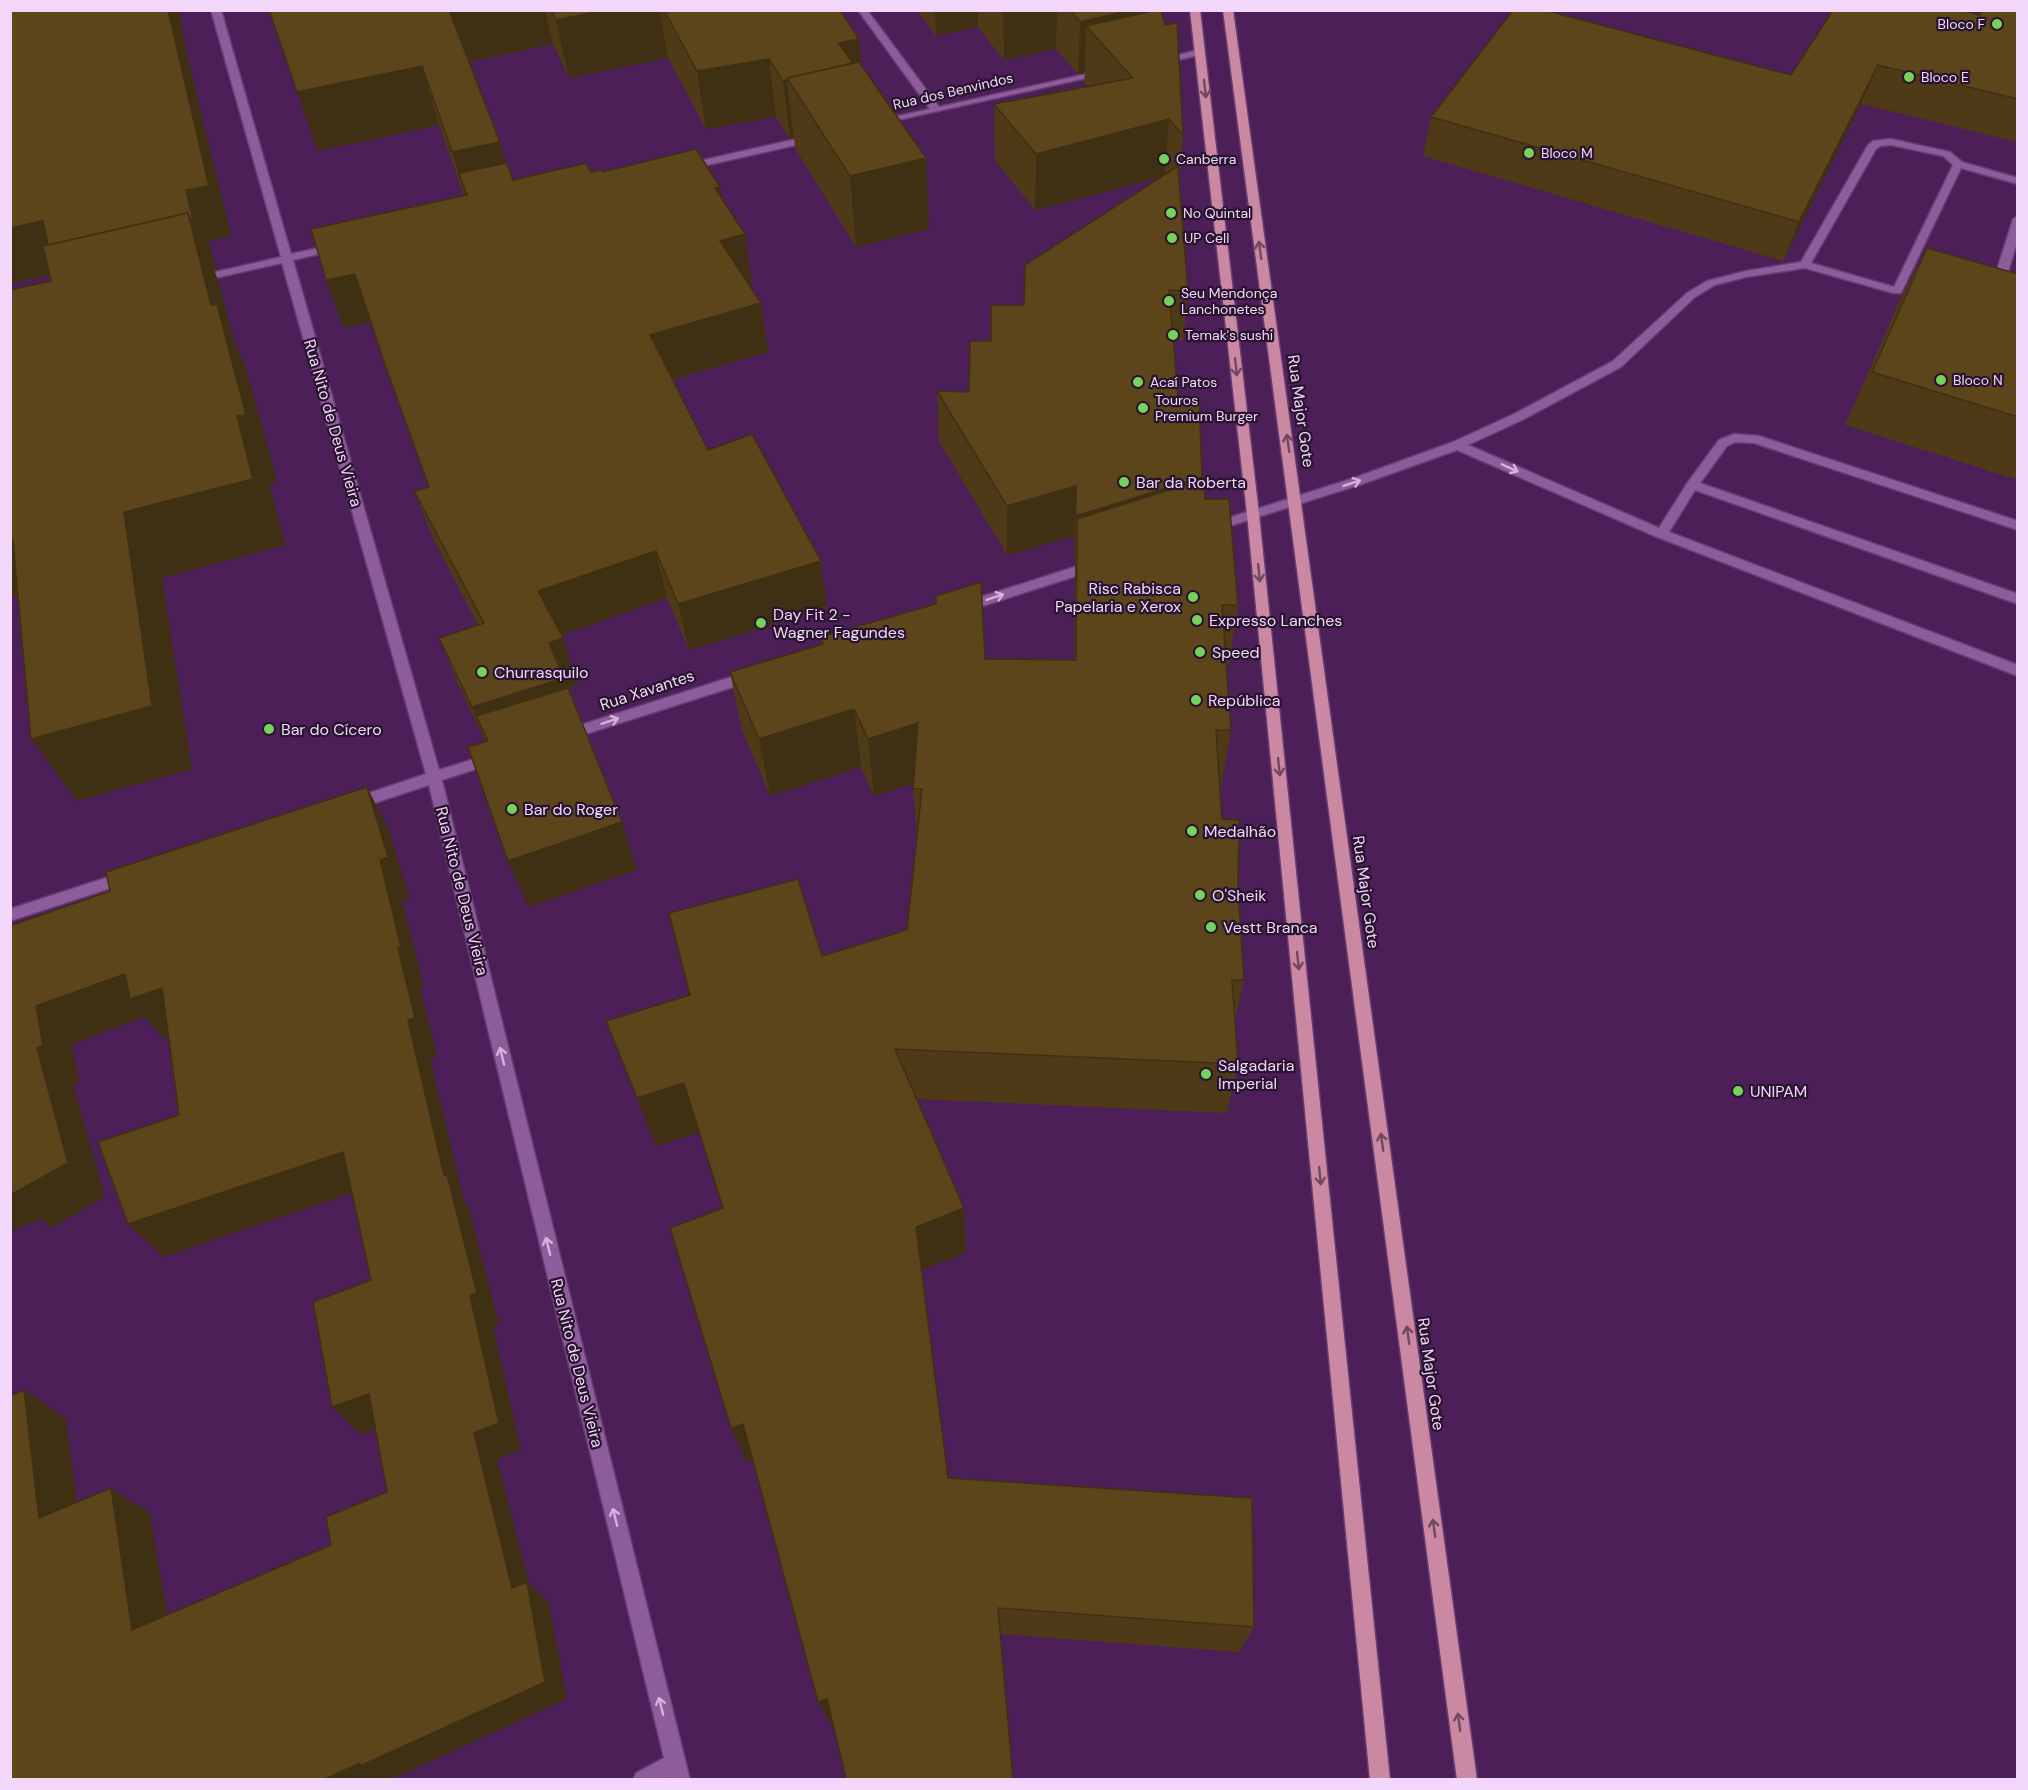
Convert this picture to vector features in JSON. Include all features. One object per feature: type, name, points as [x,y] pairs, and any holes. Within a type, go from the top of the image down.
[{"type":"main road","points":[[1195,10],[1253,514],[1380,1779]]},
{"type":"main road","name":"Rua Major Gote","points":[[1228,10],[1467,1779]]},
{"type":"street","name":"Rua Nito de Deus Vieira","points":[[216,10],[434,777],[677,1771]]},
{"type":"street","points":[[862,10],[936,110]]},
{"type":"street","points":[[1143,64],[1200,52]]},
{"type":"street","name":"Rua dos Benvindos","points":[[866,126],[1120,69]]},
{"type":"street","points":[[669,171],[820,137]]},
{"type":"street","points":[[1805,265],[1872,147],[1877,143],[1891,142],[1946,154],[1958,164],[2018,181]]},
{"type":"street","points":[[1204,530],[1296,501],[1457,445],[1518,417],[1617,364],[1691,295],[1712,283],[1746,274],[1805,265],[1902,293],[1958,164]]},
{"type":"street","points":[[1992,305],[2018,219]]},
{"type":"street","points":[[182,283],[344,245]]},
{"type":"street","points":[[1661,534],[1692,485],[1723,443],[1734,438],[1755,439],[2018,526]]},
{"type":"street","points":[[1457,445],[1661,534],[2018,671]]},
{"type":"street","points":[[1692,485],[2018,599]]},
{"type":"street","points":[[955,610],[1102,563]]},
{"type":"street","name":"Rua Xavantes","points":[[559,737],[762,672]]},
{"type":"street","points":[[334,810],[502,756]]},
{"type":"street","points":[[10,915],[144,871]]},
{"type":"street","points":[[642,1779],[677,1771]]},
{"type":"building","points":[[10,10],[168,10],[209,186],[186,190],[193,219],[188,213],[48,245],[43,221],[10,228]]},
{"type":"building","points":[[269,10],[449,10],[500,142],[452,152],[422,66],[297,92]]},
{"type":"building","points":[[551,10],[606,10],[556,20]]},
{"type":"building","points":[[664,10],[840,10],[859,39],[838,43],[853,63],[787,78],[783,81],[769,59],[697,71]]},
{"type":"building","points":[[1070,10],[1131,10],[1080,22]]},
{"type":"building","points":[[1161,10],[1165,25],[1177,23],[1183,135],[1169,119],[1036,154],[994,104],[1133,78],[1086,26]]},
{"type":"building","points":[[1513,10],[1544,10],[1791,75],[1833,10],[1960,10],[1980,15],[1982,10],[2018,10],[2018,99],[1878,65],[1799,222],[1431,117]]},
{"type":"building","points":[[859,62],[926,158],[850,176],[787,78]]},
{"type":"building","points":[[696,149],[720,187],[715,188],[745,234],[720,241],[761,303],[650,335],[708,450],[752,434],[821,561],[678,604],[656,551],[538,591],[563,638],[549,643],[564,678],[472,707],[439,638],[484,623],[414,491],[429,487],[355,274],[326,280],[311,229],[467,195],[459,173],[507,163],[513,180],[586,163],[591,172],[602,170],[603,172]]},
{"type":"building","points":[[1178,166],[1188,291],[1169,290],[1178,396],[1199,397],[1202,477],[1076,516],[1076,486],[1007,506],[937,391],[969,392],[970,341],[991,341],[991,305],[1024,305],[1025,265]]},
{"type":"building","points":[[188,213],[211,305],[217,304],[246,415],[237,416],[253,479],[124,512],[152,706],[31,739],[13,541],[10,542],[10,290],[51,281],[43,246]]},
{"type":"building","points":[[1927,248],[2018,274],[2018,417],[1872,372]]},
{"type":"building","points":[[1204,479],[1205,499],[1229,499],[1238,605],[1222,605],[1231,730],[1216,730],[1222,819],[1239,820],[1238,889],[1244,980],[1232,980],[1238,1064],[895,1049],[964,1208],[916,1227],[948,1478],[1252,1498],[1254,1627],[998,1608],[1013,1779],[846,1779],[827,1699],[818,1702],[743,1424],[731,1428],[670,1228],[723,1208],[684,1083],[637,1098],[606,1021],[690,995],[669,913],[798,879],[822,956],[907,930],[922,789],[913,789],[918,723],[868,739],[854,709],[759,739],[730,672],[823,644],[820,637],[936,604],[936,596],[981,582],[985,659],[1076,660],[1077,519]]},
{"type":"building","points":[[568,688],[622,822],[508,861],[468,747],[488,741],[476,716]]},
{"type":"building","points":[[367,787],[388,857],[380,860],[415,1018],[408,1020],[444,1175],[447,1174],[477,1293],[470,1296],[499,1423],[474,1433],[512,1588],[527,1582],[545,1682],[360,1766],[360,1763],[325,1779],[10,1779],[10,1396],[24,1390],[39,1518],[111,1488],[132,1630],[331,1545],[326,1517],[387,1492],[369,1394],[332,1407],[313,1302],[371,1280],[343,1152],[128,1224],[98,1142],[179,1115],[162,988],[130,999],[125,974],[36,1006],[43,1045],[37,1048],[68,1163],[12,1194],[10,1190],[10,926],[110,891],[106,872]]},
{"type":"place","name":"Bloco F","points":[[1997,24]]},
{"type":"place","name":"Bloco E","points":[[1909,77]]},
{"type":"place","name":"Bloco M","points":[[1529,153]]},
{"type":"place","name":"Canberra","points":[[1164,159]]},
{"type":"place","name":"No Quintal","points":[[1171,213]]},
{"type":"place","name":"UP Cell","points":[[1172,238]]},
{"type":"place","name":"Seu Mendonça Lanchonetes","points":[[1169,301]]},
{"type":"place","name":"Temak's sushi","points":[[1173,335]]},
{"type":"place","name":"Bloco N","points":[[1941,380]]},
{"type":"place","name":"Acaí Patos","points":[[1138,382]]},
{"type":"place","name":"Touros Premium Burger","points":[[1143,408]]},
{"type":"place","name":"Bar da Roberta","points":[[1124,482]]},
{"type":"place","name":"Risc Rabisca Papelaria e Xerox","points":[[1193,597]]},
{"type":"place","name":"Expresso Lanches","points":[[1197,620]]},
{"type":"place","name":"Day Fit 2 - Wagner Fagundes","points":[[761,623]]},
{"type":"place","name":"Speed","points":[[1200,652]]},
{"type":"place","name":"Churrasquilo","points":[[482,672]]},
{"type":"place","name":"República","points":[[1196,700]]},
{"type":"place","name":"Bar do Cícero","points":[[269,729]]},
{"type":"place","name":"Bar do Roger","points":[[512,809]]},
{"type":"place","name":"Medalhão","points":[[1192,831]]},
{"type":"place","name":"O'Sheik","points":[[1200,895]]},
{"type":"place","name":"Vestt Branca","points":[[1211,927]]},
{"type":"place","name":"Salgadaria Imperial","points":[[1206,1074]]},
{"type":"place","name":"UNIPAM","points":[[1738,1091]]}]
